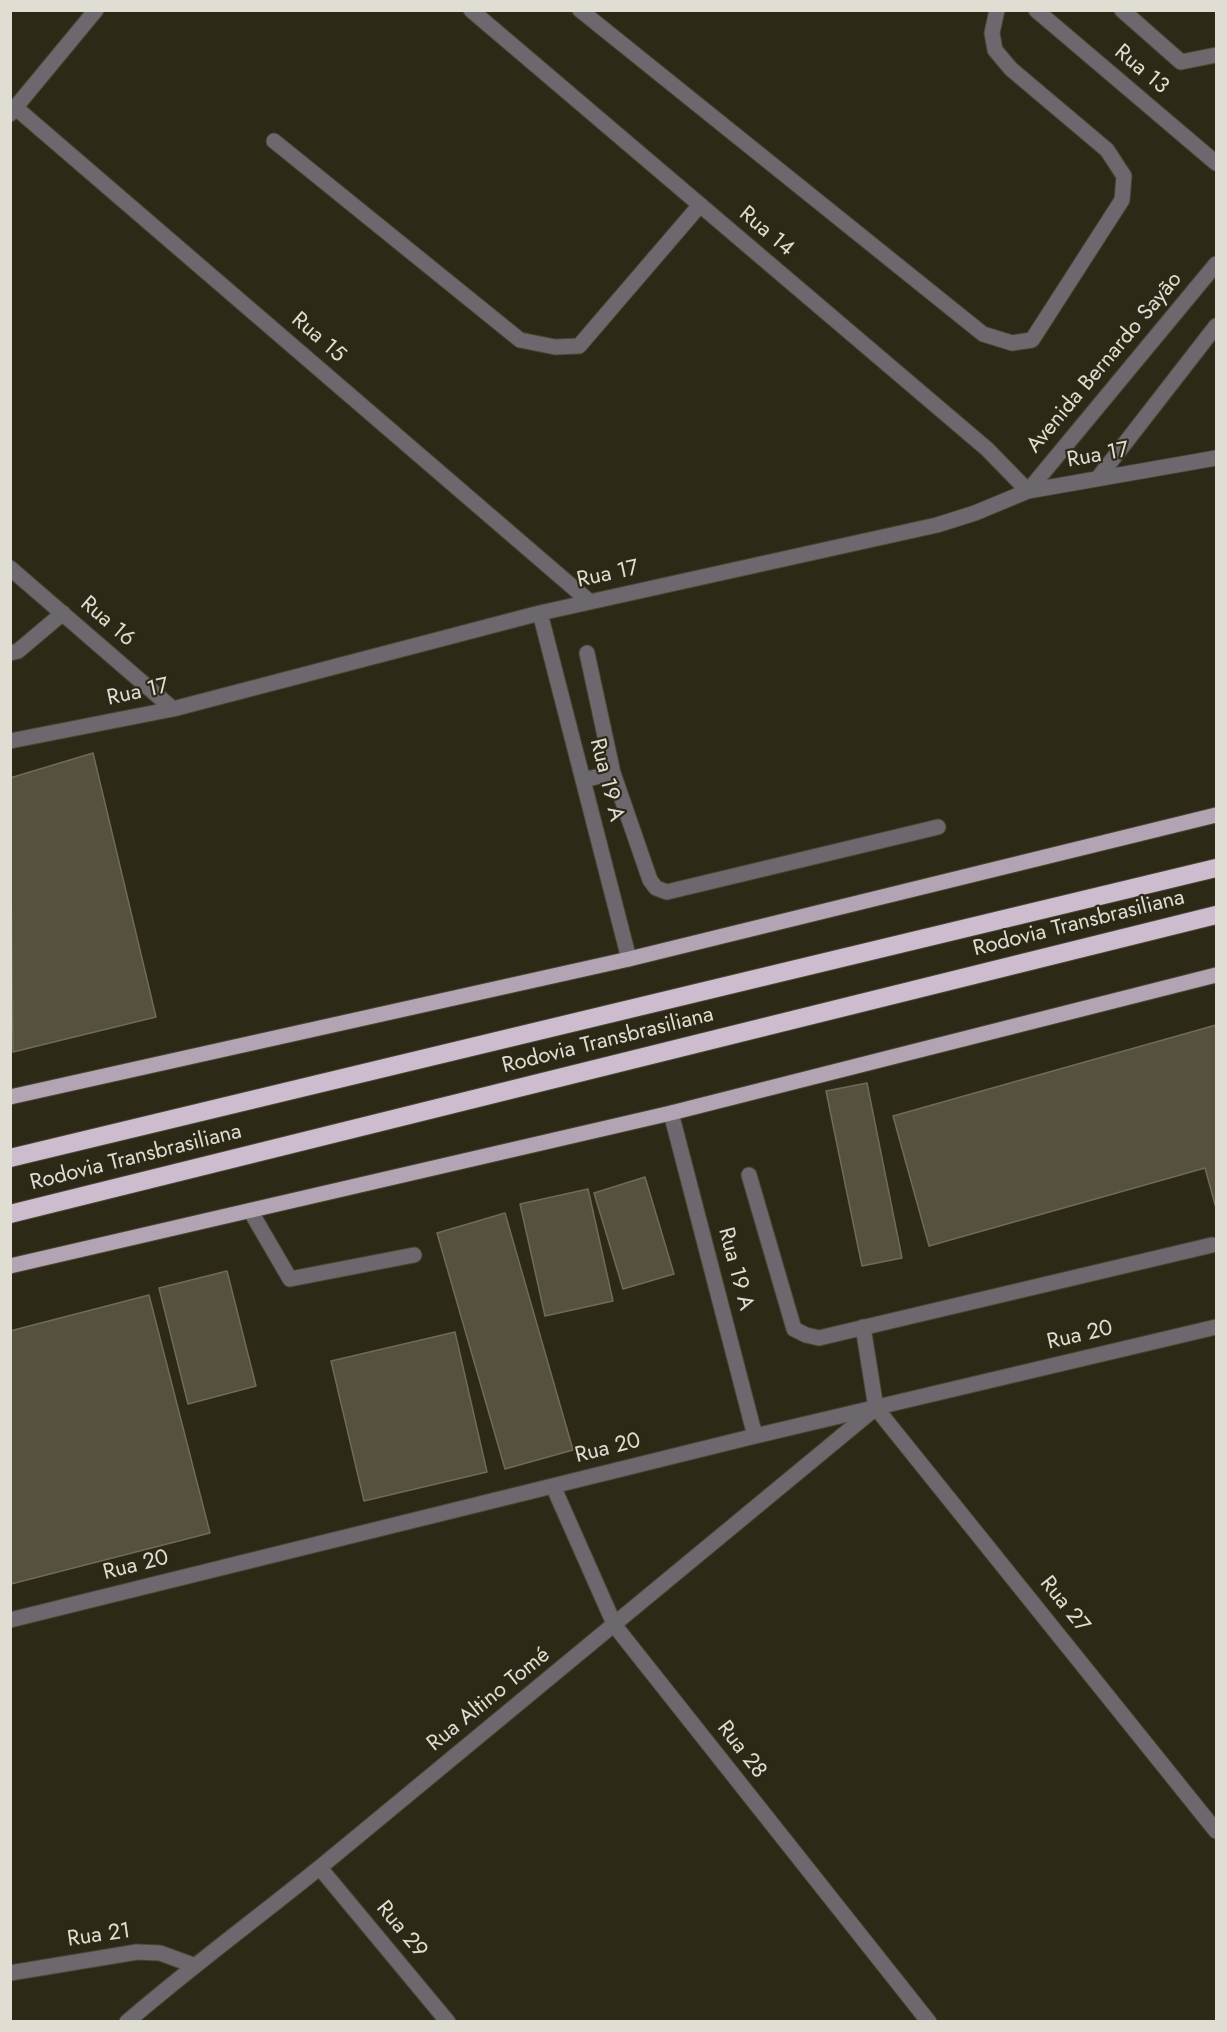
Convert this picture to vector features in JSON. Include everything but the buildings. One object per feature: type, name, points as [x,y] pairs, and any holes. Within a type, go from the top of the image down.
[{"type":"highway","name":"Rodovia Transbrasiliana","points":[[10,1158],[1216,868]]},
{"type":"highway","name":"Rodovia Transbrasiliana","points":[[10,1214],[1216,915]]},
{"type":"main road","points":[[10,1097],[629,959],[1216,815]]},
{"type":"main road","points":[[10,1266],[671,1113],[1216,975]]},
{"type":"street","points":[[13,111],[96,10]]},
{"type":"street","name":"Rua 14","points":[[471,10],[987,448],[1028,491]]},
{"type":"street","points":[[580,10],[983,334],[1012,343],[1032,340],[1122,200],[1124,176],[1107,150],[1011,69],[995,50],[992,33],[997,10]]},
{"type":"street","name":"Rua 13","points":[[1036,10],[1216,163]]},
{"type":"street","points":[[1122,10],[1181,62],[1216,55]]},
{"type":"street","name":"Rua 15","points":[[13,111],[590,602]]},
{"type":"street","points":[[274,141],[520,340],[555,347],[579,346],[700,205]]},
{"type":"street","name":"Avenida Bernardo Sayão","points":[[1028,491],[1216,264]]},
{"type":"street","points":[[1098,478],[1216,326]]},
{"type":"street","name":"Rua 17","points":[[10,741],[173,709],[540,613],[937,525],[975,513],[1028,491],[1216,458]]},
{"type":"street","name":"Rua 16","points":[[10,568],[173,709]]},
{"type":"street","points":[[10,653],[18,651],[63,613]]},
{"type":"street","name":"Rua 19 A","points":[[540,613],[629,959]]},
{"type":"street","points":[[587,652],[613,773],[650,880],[656,888],[667,892],[938,827]]},
{"type":"street","points":[[583,780],[613,773]]},
{"type":"street","name":"Rua 19 A","points":[[671,1113],[755,1436]]},
{"type":"street","points":[[749,1175],[794,1329],[819,1338],[1212,1245]]},
{"type":"street","points":[[250,1212],[290,1279],[414,1255]]},
{"type":"street","points":[[863,1327],[876,1408]]},
{"type":"street","name":"Rua 20","points":[[10,1620],[755,1436],[1216,1327]]},
{"type":"street","name":"Rua Altino Tomé","points":[[127,2022],[193,1965],[320,1868],[876,1408]]},
{"type":"street","name":"Rua 27","points":[[876,1408],[1216,1831]]},
{"type":"street","name":"Rua 28","points":[[553,1486],[615,1626],[928,2022]]},
{"type":"street","name":"Rua 29","points":[[320,1868],[448,2022]]},
{"type":"street","name":"Rua 21","points":[[10,1973],[137,1952],[160,1953],[193,1965]]}]
